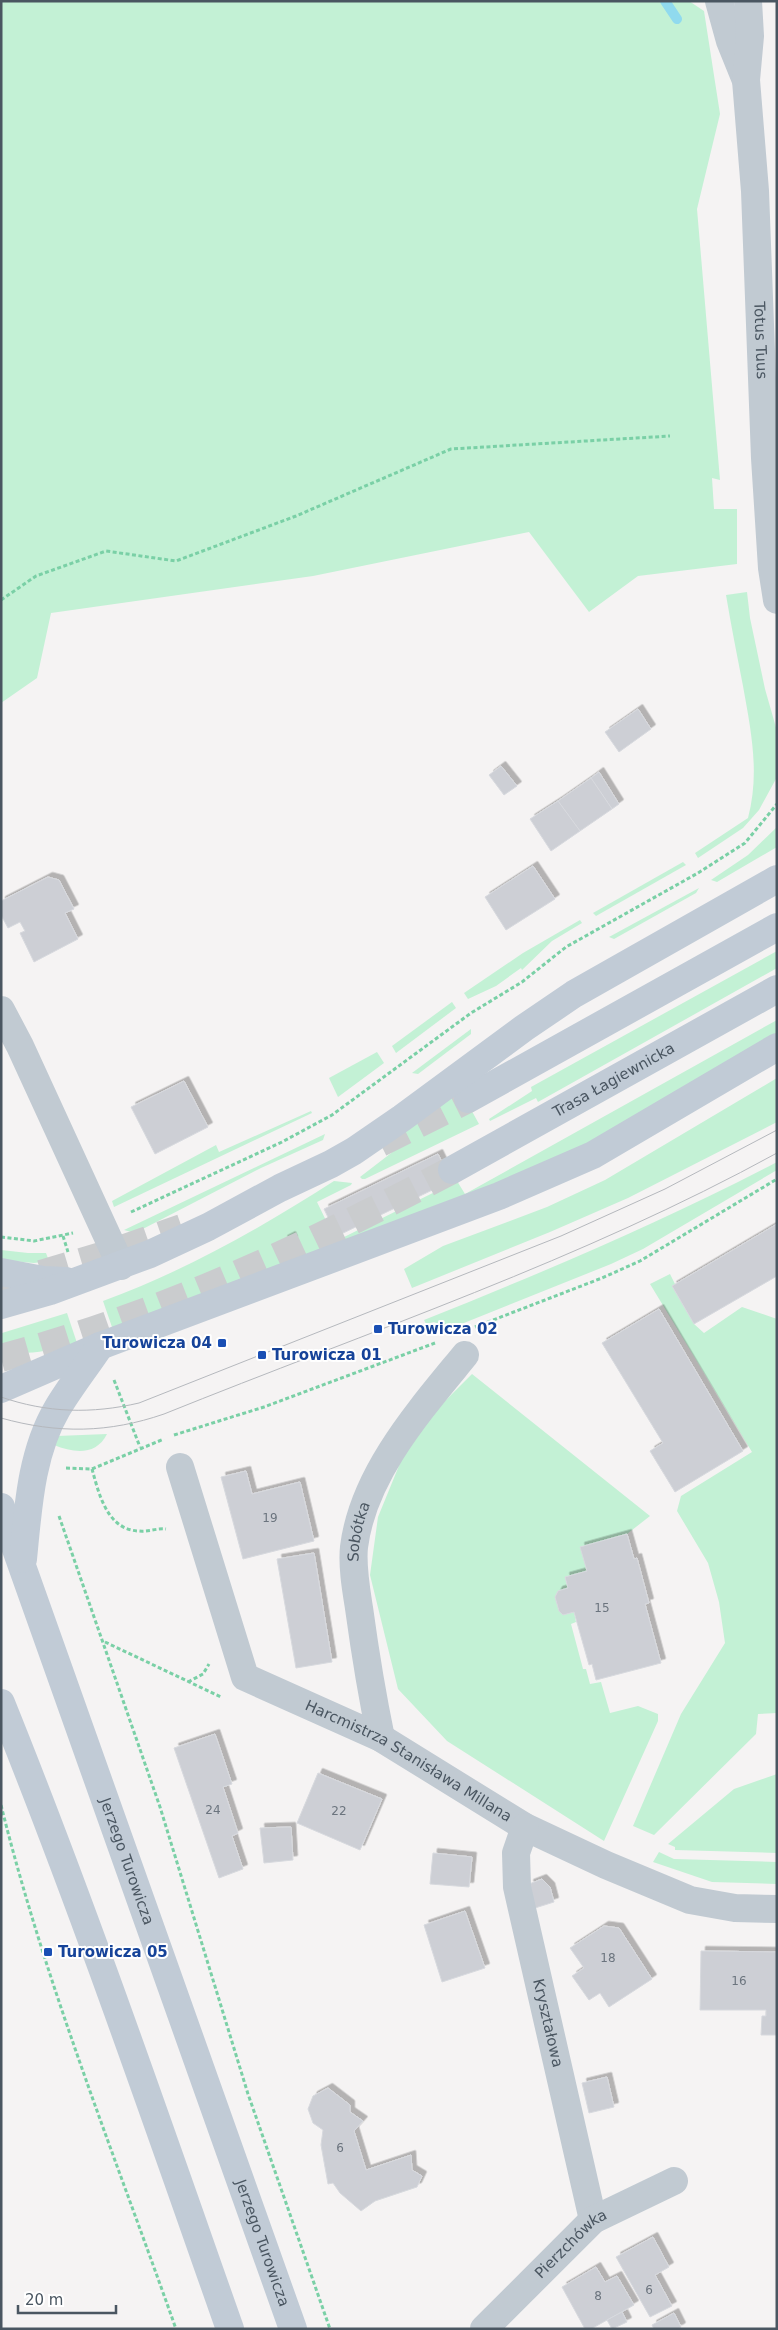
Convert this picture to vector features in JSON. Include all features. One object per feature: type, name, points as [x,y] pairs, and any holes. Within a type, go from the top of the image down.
[{"type":"main road","points":[[1,1272],[44,1280],[74,1269],[120,1266],[208,1227],[354,1151],[574,994],[777,879]]},
{"type":"main road","points":[[468,1099],[777,927]]},
{"type":"main road","name":"Trasa Łagiewnicka","points":[[452,1170],[777,989]]},
{"type":"main road","points":[[1,1389],[100,1346],[500,1196],[563,1170],[629,1134],[777,1047]]},
{"type":"main road","points":[[1,1305],[74,1269]]},
{"type":"main road","points":[[22,1568],[34,1472],[48,1429],[56,1410],[100,1346]]},
{"type":"main road","name":"Jerzego Turowicza","points":[[1,1507],[293,2329]]},
{"type":"main road","points":[[1,1703],[86,1925],[230,2329]]},
{"type":"street","name":"Totus Tuus","points":[[718,1],[732,48],[746,80]]},
{"type":"street","name":"Totus Tuus","points":[[748,1],[750,36],[746,80],[769,332],[765,458],[772,568],[777,600]]},
{"type":"street","points":[[1,1010],[20,1046],[120,1266]]},
{"type":"street","name":"Sobótka","points":[[381,1738],[367,1667],[356,1590],[354,1548],[364,1508],[386,1459],[423,1407],[455,1347]]},
{"type":"street","name":"Harcmistrza Stanisława Millana","points":[[180,1467],[245,1677],[381,1738],[525,1827],[606,1865],[690,1900],[735,1908],[777,1909]]},
{"type":"street","name":"Kryształowa","points":[[525,1827],[516,1853],[517,1887],[593,2220]]},
{"type":"street","name":"Pierzchówka","points":[[484,2329],[593,2220],[674,2181]]},
{"type":"path","points":[[1,600],[36,576],[106,551],[176,561],[296,516],[452,449],[670,436]]},
{"type":"path","points":[[1,1237],[34,1240],[63,1236],[101,1225],[282,1142],[332,1115],[471,1013],[522,982],[566,947],[698,873],[744,843],[777,804]]},
{"type":"path","points":[[472,1328],[602,1278],[640,1261],[777,1179]]},
{"type":"path","points":[[63,1236],[74,1269]]},
{"type":"path","points":[[264,1407],[455,1347]]},
{"type":"path","points":[[111,1373],[140,1448]]},
{"type":"path","points":[[92,1469],[104,1505],[111,1517],[119,1525],[138,1531],[160,1528],[174,1530]]},
{"type":"path","points":[[58,1512],[160,1808],[248,2094],[330,2329]]},
{"type":"path","points":[[104,1642],[187,1683]]},
{"type":"path","points":[[1,1805],[17,1869],[42,1950],[176,2329]]},
{"type":"green space","points":[[1,1],[689,1],[704,11],[720,114],[697,209],[720,480],[712,478],[714,509],[737,509],[737,564],[638,576],[589,612],[529,532],[313,576],[51,613],[37,678],[1,703]]},
{"type":"green space","points":[[747,592],[750,618],[765,689],[777,731],[777,777],[759,810],[743,828],[698,858],[695,853],[748,818],[752,801],[754,768],[751,736],[726,595]]},
{"type":"green space","points":[[777,827],[777,847],[717,882],[711,880],[748,855]]},
{"type":"green space","points":[[683,862],[686,865],[596,916],[593,913]]},
{"type":"green space","points":[[699,888],[696,893],[614,939],[609,937]]},
{"type":"green space","points":[[580,920],[582,923],[552,941],[522,970],[521,968],[496,986],[468,999],[464,993],[523,953]]},
{"type":"green space","points":[[777,951],[777,968],[538,1102],[536,1098],[490,1121],[489,1119],[532,1091],[531,1087]]},
{"type":"green space","points":[[452,1002],[456,1008],[396,1053],[392,1046]]},
{"type":"green space","points":[[777,1020],[777,1035],[578,1152],[113,1330],[103,1301],[164,1276],[222,1247],[278,1216],[334,1181],[352,1183],[317,1202],[336,1241],[457,1181],[465,1194]]},
{"type":"green space","points":[[471,1029],[471,1034],[418,1074],[412,1073]]},
{"type":"green space","points":[[377,1052],[384,1063],[338,1097],[329,1078]]},
{"type":"green space","points":[[777,1078],[777,1122],[628,1198],[412,1288],[404,1269],[443,1246],[547,1207],[605,1180]]},
{"type":"green space","points":[[458,1086],[479,1124],[365,1179],[360,1177],[399,1147],[401,1131]]},
{"type":"green space","points":[[311,1111],[312,1113],[114,1207],[112,1201],[216,1145],[219,1152]]},
{"type":"green space","points":[[325,1134],[323,1140],[261,1168],[135,1233],[124,1230]]},
{"type":"green space","points":[[777,1162],[777,1170],[643,1249],[611,1264],[449,1329],[434,1322],[426,1324],[424,1320],[602,1246]]},
{"type":"green space","points":[[1,1250],[46,1253],[49,1261],[34,1263],[1,1260]]},
{"type":"green space","points":[[670,1274],[675,1284],[672,1286],[694,1324],[704,1333],[742,1307],[777,1319],[777,1713],[758,1714],[756,1734],[654,1835],[633,1826],[681,1714],[725,1643],[719,1602],[708,1563],[677,1511],[681,1496],[752,1452],[650,1284]]},
{"type":"green space","points":[[67,1313],[77,1343],[29,1353],[10,1351],[1,1347],[2,1333]]},
{"type":"green space","points":[[472,1374],[650,1516],[627,1534],[581,1547],[587,1571],[565,1577],[568,1588],[558,1591],[555,1597],[559,1611],[563,1615],[574,1612],[576,1622],[571,1624],[583,1669],[586,1669],[590,1684],[601,1682],[610,1713],[638,1706],[658,1714],[658,1721],[604,1841],[447,1741],[398,1689],[370,1575],[378,1517],[405,1451],[439,1407]]},
{"type":"green space","points":[[107,1434],[97,1446],[84,1451],[69,1450],[54,1445],[57,1436]]},
{"type":"green space","points":[[777,1774],[777,1853],[675,1850],[675,1847],[668,1844],[734,1789]]},
{"type":"green space","points":[[659,1852],[674,1859],[777,1862],[777,1884],[712,1882],[653,1862]]},
{"type":"building","points":[[638,709],[651,729],[619,752],[605,732]]},
{"type":"building","points":[[501,766],[517,786],[504,795],[489,775]]},
{"type":"building","points":[[599,772],[619,804],[612,809],[591,778]]},
{"type":"building","points":[[591,778],[612,809],[580,831],[558,801]]},
{"type":"building","points":[[558,801],[580,831],[551,851],[530,819]]},
{"type":"building","points":[[533,866],[555,899],[506,930],[485,897]]},
{"type":"building","points":[[48,877],[59,880],[74,909],[65,913],[78,939],[34,962],[20,933],[25,931],[20,922],[8,928],[1,915],[1,901]]},
{"type":"building","points":[[184,1081],[208,1127],[155,1154],[131,1107]]},
{"type":"building","points":[[438,1154],[451,1181],[337,1236],[324,1209]]},
{"type":"building","points":[[777,1224],[777,1276],[694,1324],[672,1286]]},
{"type":"building","points":[[291,1236],[293,1241],[286,1245],[283,1240]]},
{"type":"building","points":[[659,1309],[743,1451],[675,1492],[650,1451],[663,1443],[602,1343]]},
{"type":"building","points":[[246,1471],[252,1494],[300,1482],[314,1541],[243,1559],[221,1477]]},
{"type":"building","points":[[627,1534],[634,1559],[637,1558],[649,1603],[645,1604],[661,1663],[596,1680],[592,1664],[589,1665],[574,1612],[563,1615],[559,1611],[555,1597],[558,1591],[568,1588],[565,1577],[587,1571],[580,1547]]},
{"type":"building","points":[[314,1553],[332,1662],[296,1668],[277,1559]]},
{"type":"building","points":[[215,1734],[232,1784],[223,1787],[238,1833],[232,1836],[243,1869],[219,1878],[174,1748]]},
{"type":"building","points":[[318,1773],[382,1799],[360,1850],[297,1823]]},
{"type":"building","points":[[291,1827],[293,1860],[264,1863],[260,1828]]},
{"type":"building","points":[[433,1853],[472,1857],[469,1887],[430,1884]]},
{"type":"building","points":[[542,1879],[550,1887],[554,1902],[535,1908],[529,1884]]},
{"type":"building","points":[[465,1911],[485,1968],[442,1982],[424,1925]]},
{"type":"building","points":[[604,1926],[619,1928],[652,1979],[609,2007],[600,1993],[589,2000],[572,1976],[584,1968],[570,1948]]},
{"type":"building","points":[[701,1951],[777,1952],[777,2035],[761,2035],[762,2016],[766,2016],[766,2010],[700,2010]]},
{"type":"building","points":[[607,2077],[614,2107],[589,2113],[582,2083]]},
{"type":"building","points":[[328,2088],[350,2105],[350,2112],[363,2121],[354,2131],[366,2170],[411,2155],[412,2170],[422,2176],[417,2187],[375,2201],[361,2211],[340,2193],[333,2183],[328,2184],[321,2145],[323,2130],[313,2123],[308,2109],[313,2096]]},
{"type":"building","points":[[653,2237],[669,2267],[655,2275],[672,2306],[650,2317],[616,2257]]},
{"type":"building","points":[[596,2267],[605,2282],[617,2276],[634,2305],[591,2329],[585,2329],[562,2287]]},
{"type":"building","points":[[622,2312],[627,2322],[612,2329],[607,2320]]},
{"type":"building","points":[[674,2313],[681,2327],[678,2329],[654,2329],[652,2325]]},
{"type":"waterway","points":[[665,1],[677,19]]},
{"type":"tunnel","points":[[380,1143],[468,1099]]},
{"type":"tunnel","points":[[1,1358],[118,1322],[232,1277],[343,1226],[452,1170]]},
{"type":"tunnel","points":[[1,1286],[108,1254],[182,1228]]},
{"type":"tram line","points":[[1,1397],[35,1406],[70,1410],[104,1409],[139,1403],[561,1236],[665,1189],[777,1130]]},
{"type":"tram line","points":[[1,1418],[43,1427],[83,1429],[123,1425],[164,1414],[552,1261],[703,1192],[777,1153]]},
{"type":"place","name":"Turowicza 02","points":[[378,1329]]},
{"type":"place","name":"Turowicza 04","points":[[222,1343]]},
{"type":"place","name":"Turowicza 01","points":[[262,1355]]},
{"type":"place","name":"Turowicza 05","points":[[48,1952]]}]
